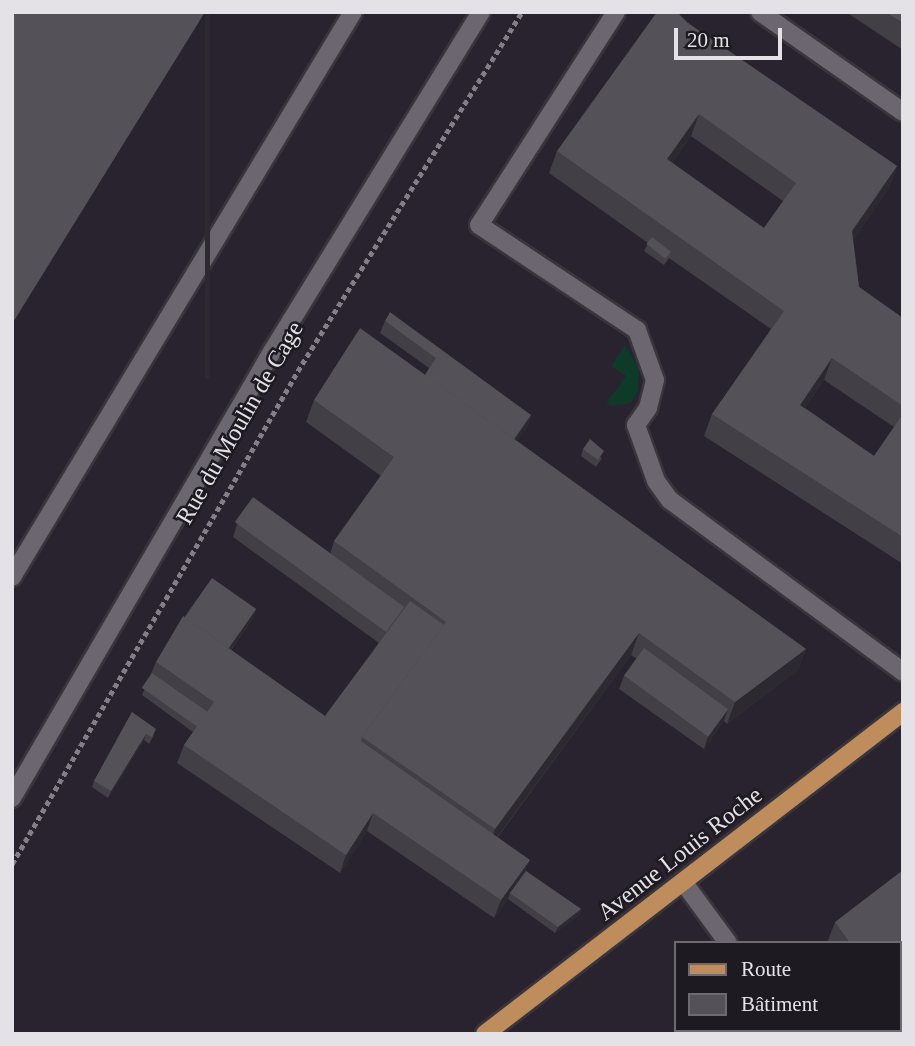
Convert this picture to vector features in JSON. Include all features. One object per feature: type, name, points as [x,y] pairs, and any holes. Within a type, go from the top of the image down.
[{"type":"main road","name":"Avenue Louis Roche","points":[[485,1034],[903,712]]},
{"type":"street","points":[[12,577],[353,12]]},
{"type":"street","name":"Rue du Moulin de Cage","points":[[12,798],[273,350],[481,12]]},
{"type":"street","points":[[616,12],[479,225],[637,330],[655,380],[649,408],[636,425],[656,481],[670,500],[903,672]]},
{"type":"street","points":[[760,12],[903,112]]},
{"type":"street","points":[[684,883],[727,941]]},
{"type":"path","name":"Rue du Moulin de Cage","points":[[12,864],[302,364],[522,12]]},
{"type":"shaded area","points":[[12,12],[903,12],[903,1034],[12,1034]]},
{"type":"green space","points":[[625,345],[639,369],[638,391],[631,403],[612,406],[606,403],[626,376],[611,366]]},
{"type":"building","points":[[12,12],[205,12],[12,324]]},
{"type":"building","points":[[657,12],[677,12],[688,23],[897,166],[852,231],[859,287],[903,318],[903,406],[832,358],[800,405],[874,456],[903,414],[903,537],[712,414],[784,311],[557,151]],"holes":[[[699,114],[796,183],[764,228],[667,159]]]},
{"type":"building","points":[[886,12],[903,12],[903,23]]},
{"type":"building","points":[[652,237],[671,252],[665,259],[646,244]]},
{"type":"building","points":[[390,312],[531,415],[514,439],[425,375],[436,358],[385,321]]},
{"type":"building","points":[[360,328],[806,649],[735,702],[639,633],[495,829],[362,737],[446,622],[334,541],[394,457],[314,400]]},
{"type":"building","points":[[590,439],[604,451],[598,460],[583,449]]},
{"type":"building","points":[[253,497],[404,607],[386,632],[235,522]]},
{"type":"building","points":[[212,578],[256,609],[229,648],[184,617]]},
{"type":"building","points":[[410,601],[444,625],[361,741],[530,860],[501,900],[373,813],[346,855],[184,745],[214,702],[156,662],[183,616],[325,716]]},
{"type":"building","points":[[644,648],[728,709],[708,737],[624,676]]},
{"type":"building","points":[[152,673],[208,712],[197,727],[142,688]]},
{"type":"building","points":[[132,712],[156,729],[152,737],[146,734],[111,791],[94,781]]},
{"type":"building","points":[[903,870],[903,987],[901,988],[901,941],[849,941],[835,922]]},
{"type":"building","points":[[526,871],[581,909],[558,927],[510,893]]}]
